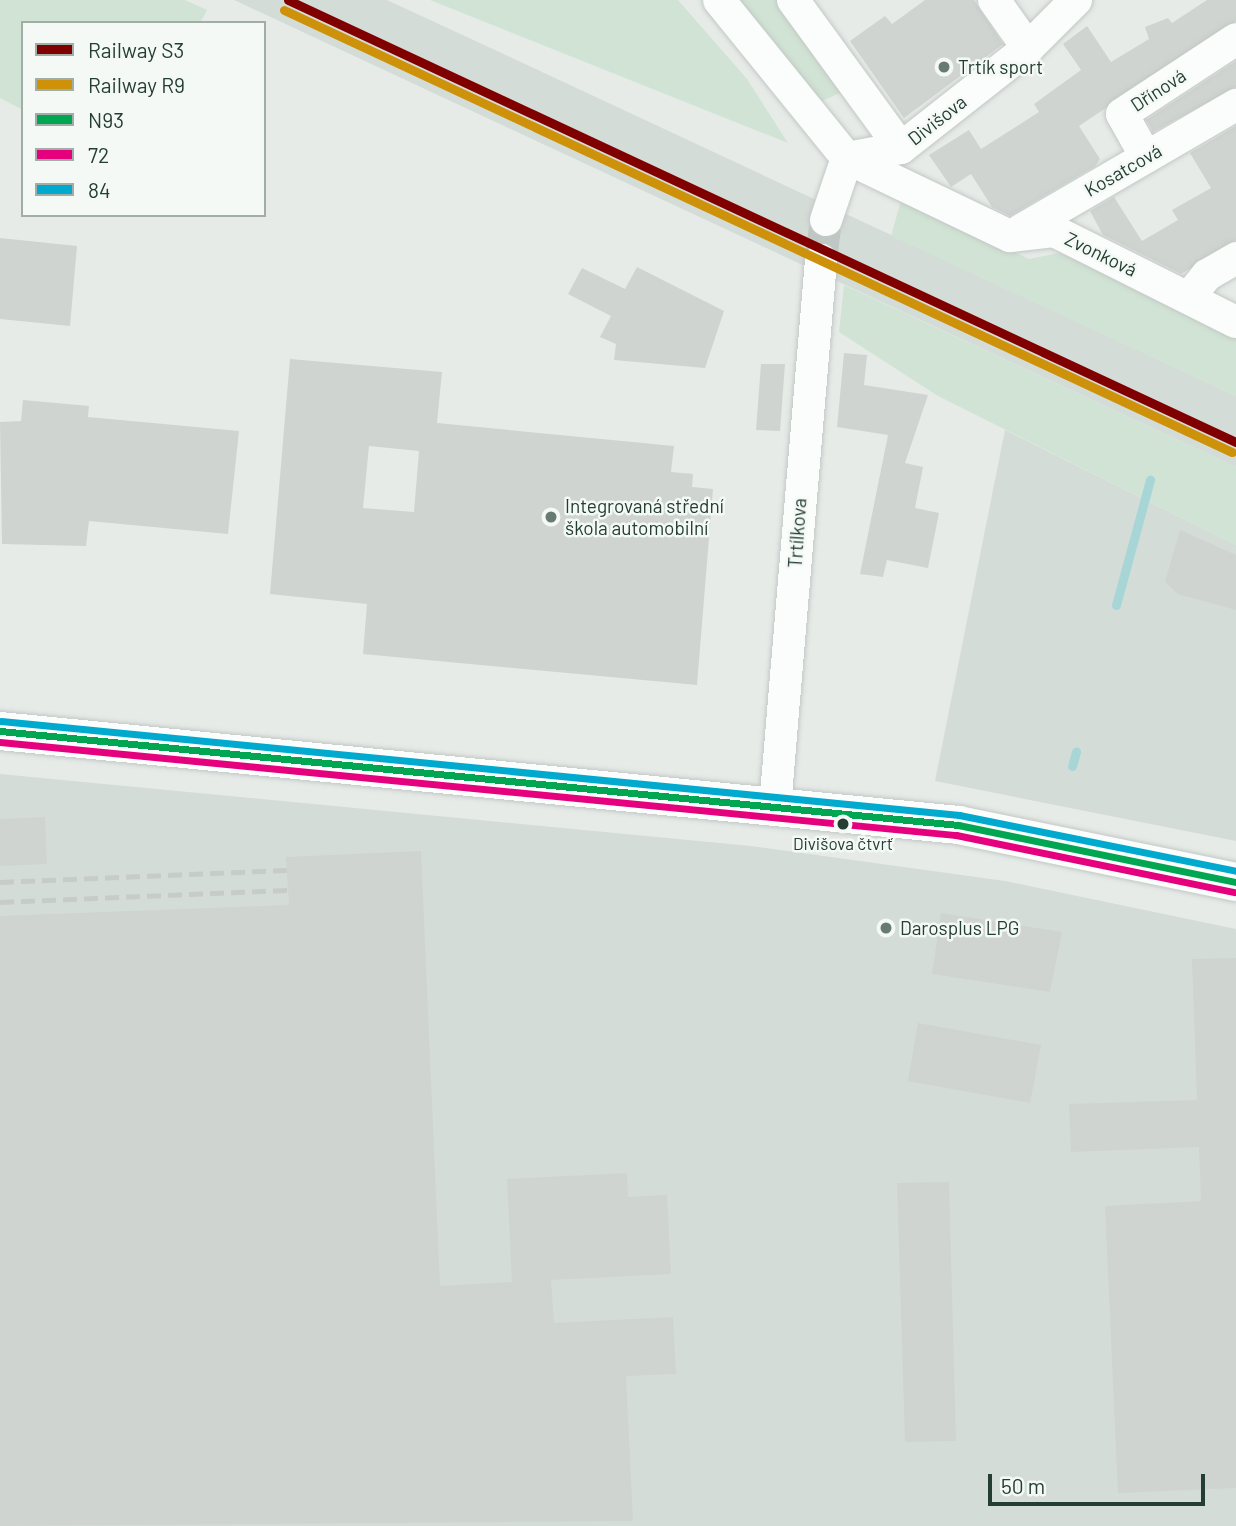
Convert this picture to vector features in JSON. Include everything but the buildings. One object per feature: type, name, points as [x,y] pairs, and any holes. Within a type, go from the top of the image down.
[{"type":"street","points":[[719,0],[847,158],[1010,236]]},
{"type":"street","points":[[793,0],[901,148]]},
{"type":"street","points":[[994,0],[1028,48]]},
{"type":"street","name":"Divišova","points":[[847,158],[901,148],[1028,48],[1076,0]]},
{"type":"street","name":"Dřínová","points":[[1146,157],[1122,114],[1236,39]]},
{"type":"street","name":"Kosatcová","points":[[1010,236],[1236,105]]},
{"type":"street","points":[[826,220],[847,158]]},
{"type":"street","name":"Zvonková","points":[[1010,236],[1055,231],[1236,321]]},
{"type":"street","points":[[1190,296],[1207,275],[1236,258]]},
{"type":"street","name":"Trtílkova","points":[[775,807],[821,260]]},
{"type":"street","points":[[0,731],[958,825],[1236,882]]},
{"type":"shaded area","points":[[234,0],[387,0],[510,57],[1236,396],[1236,467]]},
{"type":"shaded area","points":[[1005,430],[1236,545],[1236,841],[935,781]]},
{"type":"shaded area","points":[[0,774],[751,846],[1005,881],[1236,929],[1236,1526],[0,1526]]},
{"type":"green space","points":[[0,0],[185,0],[207,10],[201,21],[21,21],[21,109],[0,98]]},
{"type":"green space","points":[[430,0],[678,0],[747,79],[788,143]]},
{"type":"green space","points":[[738,0],[786,0],[845,91],[819,102]]},
{"type":"green space","points":[[902,197],[1029,259],[1059,253],[1201,311],[1236,335],[1236,396],[891,236]]},
{"type":"green space","points":[[844,285],[1236,467],[1236,545],[938,396],[839,332]]},
{"type":"waterway","points":[[1116,605],[1150,480]]},
{"type":"waterway","points":[[1072,766],[1076,752]]},
{"type":"tunnel","points":[[821,260],[826,220]]},
{"type":"railway","points":[[0,882],[287,870]]},
{"type":"railway","points":[[0,902],[288,890]]},
{"type":"rail line","name":"S3","points":[[288,0],[1236,442]]},
{"type":"rail line","name":"R9","points":[[284,10],[1232,452]]},
{"type":"transit line","name":"84","points":[[1,721],[959,815],[1236,871]]},
{"type":"transit line","name":"N93","points":[[0,731],[958,825],[1236,882]]},
{"type":"transit line","name":"72","points":[[0,742],[956,835],[1234,892]]},
{"type":"place","name":"Trtík sport","points":[[944,67]]},
{"type":"place","name":"Integrovaná střední škola automobilní","points":[[551,517]]},
{"type":"place","name":"Divišova čtvrť","points":[[843,824]]},
{"type":"place","name":"Darosplus LPG","points":[[886,928]]}]
